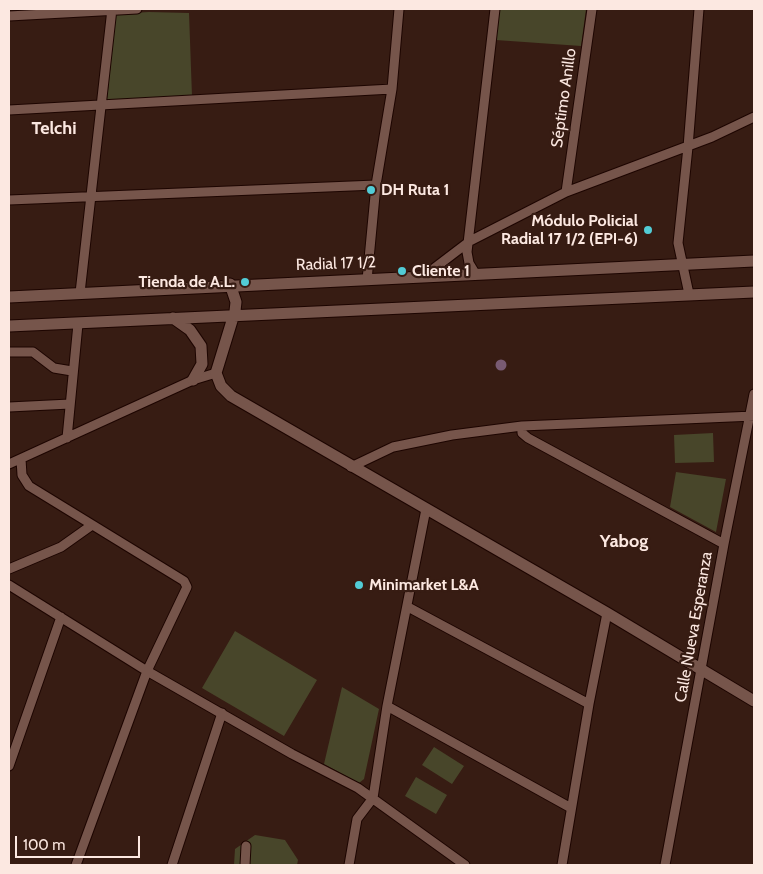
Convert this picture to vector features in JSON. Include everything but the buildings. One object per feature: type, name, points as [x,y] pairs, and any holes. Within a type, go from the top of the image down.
[{"type":"street","points":[[80,293],[112,9]]},
{"type":"street","points":[[9,16],[137,9]]},
{"type":"street","points":[[367,280],[376,185],[392,89],[400,9]]},
{"type":"street","points":[[475,273],[468,258],[494,9]]},
{"type":"street","name":"Séptimo Anillo","points":[[566,192],[592,9]]},
{"type":"street","points":[[689,294],[678,243],[699,9]]},
{"type":"street","points":[[9,110],[392,89]]},
{"type":"street","points":[[424,276],[470,241],[566,192],[688,147],[754,117]]},
{"type":"street","points":[[9,200],[376,185]]},
{"type":"street","name":"Radial 17 1/2","points":[[9,297],[230,284],[367,280],[475,273],[754,261]]},
{"type":"street","points":[[230,284],[236,302],[216,373],[226,392],[242,404],[702,668],[754,701]]},
{"type":"street","points":[[9,326],[754,292]]},
{"type":"street","points":[[173,318],[190,330],[201,346],[202,364],[194,380]]},
{"type":"street","points":[[67,438],[78,324]]},
{"type":"street","points":[[9,352],[33,352],[54,368],[72,371]]},
{"type":"street","points":[[9,464],[194,380],[216,373]]},
{"type":"street","name":"Calle Nueva Esperanza","points":[[665,865],[724,544],[752,416],[754,394]]},
{"type":"street","points":[[9,408],[70,404]]},
{"type":"street","points":[[351,467],[378,453],[400,446],[452,435],[522,426],[752,416]]},
{"type":"street","points":[[522,426],[522,433],[528,438],[724,544]]},
{"type":"street","points":[[21,459],[22,475],[28,486],[184,581],[187,587],[147,671],[76,865]]},
{"type":"street","points":[[349,865],[355,825],[373,798],[387,706],[408,608],[426,509]]},
{"type":"street","points":[[9,570],[61,547],[92,525]]},
{"type":"street","points":[[9,585],[147,671],[373,798],[465,865]]},
{"type":"street","points":[[408,608],[589,704]]},
{"type":"street","points":[[562,865],[589,704],[607,613]]},
{"type":"street","points":[[9,766],[61,617]]},
{"type":"street","points":[[387,706],[571,808]]},
{"type":"street","points":[[172,865],[222,713]]},
{"type":"street","points":[[245,865],[246,846]]},
{"type":"shaded area","points":[[498,9],[586,9],[581,46],[496,40]]},
{"type":"shaded area","points":[[149,12],[189,13],[192,96],[107,100],[116,14]]},
{"type":"shaded area","points":[[501,359],[507,365],[501,371],[495,365]]},
{"type":"shaded area","points":[[713,433],[714,462],[675,463],[674,435]]},
{"type":"shaded area","points":[[676,472],[726,479],[716,532],[670,507]]},
{"type":"shaded area","points":[[235,631],[317,680],[284,736],[202,688]]},
{"type":"shaded area","points":[[342,687],[379,709],[364,779],[359,783],[324,764]]},
{"type":"shaded area","points":[[434,747],[464,766],[452,784],[422,765]]},
{"type":"shaded area","points":[[416,777],[447,795],[436,814],[405,796]]},
{"type":"shaded area","points":[[255,835],[285,840],[298,860],[297,865],[234,865],[235,849]]},
{"type":"place","name":"DH Ruta 1","points":[[371,190]]},
{"type":"place","name":"Módulo Policial Radial 17 1/2 (EPI-6)","points":[[648,230]]},
{"type":"place","name":"Cliente 1","points":[[402,271]]},
{"type":"place","name":"Tienda de A.L.","points":[[245,282]]},
{"type":"place","name":"Minimarket L&A","points":[[359,585]]},
{"type":"district","name":"Telchi","points":[[54,129]]},
{"type":"district","name":"Yabog","points":[[624,542]]}]
